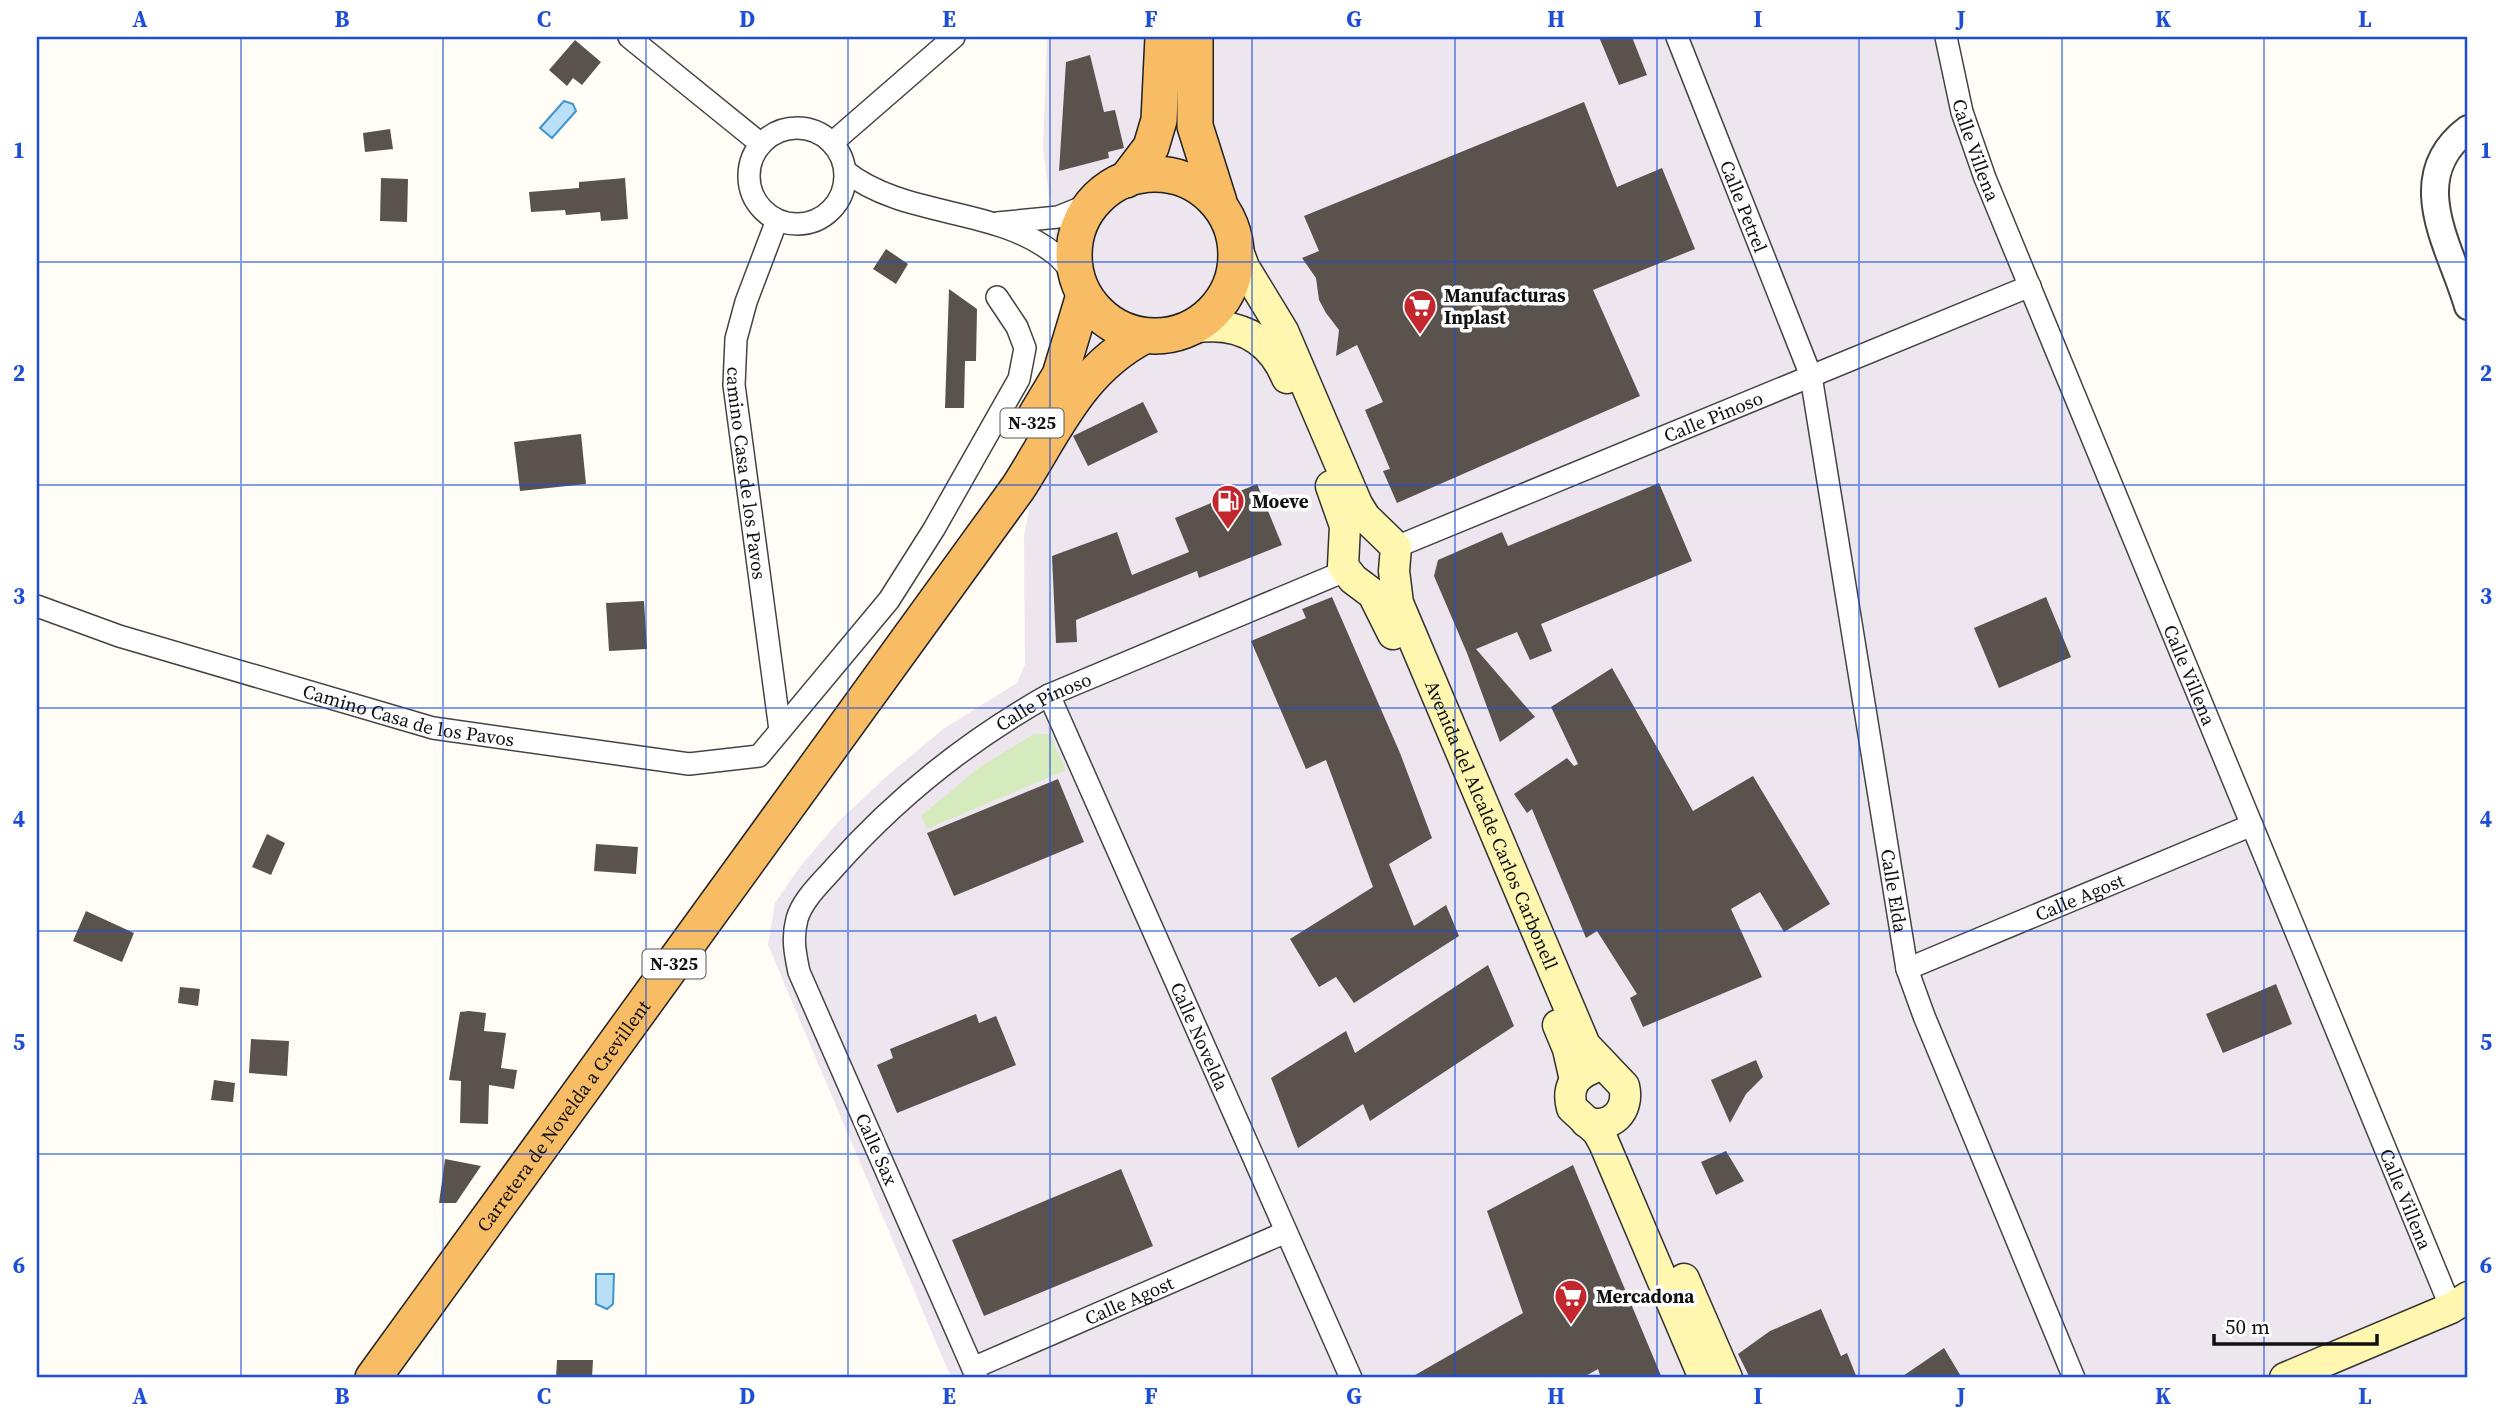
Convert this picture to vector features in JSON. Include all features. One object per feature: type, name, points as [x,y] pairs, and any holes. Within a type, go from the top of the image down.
[{"type":"highway","name":"N-325","points":[[972,548],[1026,434],[1060,375],[1080,286],[1074,251],[1079,229],[1090,204],[1126,180],[1152,147],[1159,120],[1163,37]]},
{"type":"highway","name":"N-325","points":[[1080,286],[1100,315],[1120,329],[1144,336],[1169,336],[1193,328],[1212,314],[1227,295],[1236,272],[1237,248],[1235,232],[1219,202],[1195,126],[1195,37]]},
{"type":"highway","name":"N-325","points":[[1126,180],[1149,175],[1186,180],[1219,202]]},
{"type":"highway","name":"N-325","points":[[972,548],[1018,488],[1074,394],[1100,364],[1144,336]]},
{"type":"highway","name":"Carretera de Novelda a Crevillent","points":[[373,1378],[778,822],[972,548]]},
{"type":"main road","name":"Avenida del Alcalde Carlos Carbonell","points":[[1237,248],[1244,267],[1283,331],[1357,504],[1389,549],[1398,603],[1585,1045],[1625,1086],[1626,1100],[1620,1113],[1621,1134],[1727,1378]]},
{"type":"main road","points":[[1193,328],[1222,325],[1236,327],[1259,339],[1273,353],[1342,511],[1350,566]]},
{"type":"main road","points":[[1359,531],[1389,549],[1379,583],[1350,566],[1359,531]]},
{"type":"main road","name":"Avenida del Alcalde Carlos Carbonell","points":[[1350,566],[1382,606],[1568,1049],[1574,1080],[1570,1102],[1575,1113],[1604,1143],[1704,1378]]},
{"type":"main road","points":[[1574,1080],[1589,1069],[1608,1070]]},
{"type":"main road","points":[[1586,1122],[1605,1124],[1620,1113]]},
{"type":"main road","points":[[2285,1378],[2460,1303]]},
{"type":"street","points":[[629,37],[761,144]]},
{"type":"street","points":[[832,143],[954,37]]},
{"type":"street","name":"Calle Petrel","points":[[1677,37],[1811,376]]},
{"type":"street","name":"Calle Villena","points":[[1947,37],[1962,112],[2030,286],[2252,825],[2460,1303]]},
{"type":"street","points":[[804,128],[820,133],[832,143],[841,156],[845,172],[842,193],[826,215],[810,223],[793,225],[777,220],[762,210],[750,186],[751,159],[761,144],[773,134],[804,128]]},
{"type":"street","points":[[2468,129],[2457,138],[2439,163],[2434,190],[2441,232],[2468,306]]},
{"type":"street","points":[[845,172],[864,186],[893,198],[984,223],[1032,240],[1056,255],[1080,286]]},
{"type":"street","points":[[837,203],[893,198]]},
{"type":"street","points":[[984,223],[1016,223],[1058,217],[1090,204]]},
{"type":"street","name":"camino Casa de los Pavos","points":[[777,220],[746,302],[736,339],[734,386],[780,730]]},
{"type":"street","name":"Calle Pinoso","points":[[1389,549],[2030,286]]},
{"type":"street","name":"Camino Casa de los Pavos","points":[[37,606],[119,636],[433,728],[689,764],[759,756],[889,600],[934,529],[1019,379],[1025,348],[1017,327],[997,297]]},
{"type":"street","name":"Calle Elda","points":[[1811,376],[1907,968],[1929,1029],[2074,1378]]},
{"type":"street","name":"Calle Pinoso","points":[[797,916],[815,889],[898,800],[942,764],[1049,695],[1350,566]]},
{"type":"street","name":"Calle Novelda","points":[[1049,695],[1350,1378]]},
{"type":"street","name":"Calle Agost","points":[[1907,968],[2252,825]]},
{"type":"street","name":"Calle Sax","points":[[797,916],[793,943],[799,972],[975,1373]]},
{"type":"street","name":"Calle Agost","points":[[975,1373],[1286,1232]]},
{"type":"shaded area","points":[[1047,37],[1946,37],[1962,112],[2451,1308],[2468,1297],[2468,1378],[951,1378],[768,945],[775,903],[799,868],[838,822],[889,774],[943,729],[1017,683],[1025,664],[1024,535],[1069,310],[1067,287],[1058,268],[1043,148]]},
{"type":"green space","points":[[1034,734],[1050,734],[1066,770],[927,829],[921,816],[980,767]]},
{"type":"water","points":[[564,101],[573,104],[576,111],[552,138],[540,128]]},
{"type":"water","points":[[596,1274],[614,1274],[613,1304],[607,1309],[596,1304]]},
{"type":"building","points":[[1599,37],[1632,37],[1647,75],[1619,85]]},
{"type":"building","points":[[575,40],[601,62],[582,85],[573,78],[567,86],[549,70]]},
{"type":"building","points":[[1090,55],[1104,112],[1115,110],[1124,148],[1108,152],[1109,158],[1059,171],[1066,62]]},
{"type":"building","points":[[1584,102],[1617,187],[1662,168],[1695,249],[1593,290],[1640,396],[1397,503],[1383,471],[1390,469],[1365,410],[1383,402],[1357,345],[1336,356],[1339,330],[1319,300],[1316,278],[1302,258],[1319,251],[1304,216]]},
{"type":"building","points":[[390,129],[393,149],[365,152],[363,133]]},
{"type":"building","points":[[381,178],[408,179],[407,222],[380,221]]},
{"type":"building","points":[[625,178],[628,219],[601,221],[600,212],[566,215],[565,210],[531,212],[529,192],[579,188],[579,182]]},
{"type":"building","points":[[886,249],[908,264],[896,284],[873,269]]},
{"type":"building","points":[[949,289],[977,309],[976,361],[965,361],[964,408],[945,408]]},
{"type":"building","points":[[1143,402],[1158,432],[1088,466],[1073,436]]},
{"type":"building","points":[[581,434],[586,484],[520,491],[514,442]]},
{"type":"building","points":[[1659,483],[1692,561],[1541,624],[1552,651],[1530,660],[1517,632],[1476,649],[1535,717],[1500,742],[1467,653],[1434,576],[1438,560],[1502,532],[1508,546]]},
{"type":"building","points":[[1257,484],[1282,545],[1199,578],[1197,571],[1076,620],[1077,642],[1056,643],[1052,556],[1117,532],[1132,575],[1189,552],[1175,518]]},
{"type":"building","points":[[1332,597],[1400,753],[1432,838],[1389,864],[1414,926],[1446,905],[1459,936],[1354,1003],[1336,977],[1319,987],[1290,939],[1373,887],[1326,760],[1306,769],[1251,641],[1306,618],[1302,609]]},
{"type":"building","points":[[2046,597],[2071,657],[1999,688],[1974,628]]},
{"type":"building","points":[[644,601],[647,649],[609,651],[606,603]]},
{"type":"building","points":[[1612,668],[1693,811],[1753,776],[1830,904],[1784,932],[1760,892],[1731,909],[1762,977],[1643,1027],[1630,998],[1637,994],[1597,931],[1586,938],[1532,809],[1527,813],[1514,794],[1567,758],[1574,766],[1578,764],[1551,707]]},
{"type":"building","points":[[1058,779],[1084,842],[954,896],[927,833]]},
{"type":"building","points":[[267,834],[285,843],[271,875],[252,867]]},
{"type":"building","points":[[596,844],[638,847],[636,874],[594,871]]},
{"type":"building","points":[[86,911],[134,933],[122,962],[73,941]]},
{"type":"building","points":[[1488,965],[1514,1026],[1370,1121],[1363,1104],[1298,1148],[1271,1078],[1346,1031],[1355,1053]]},
{"type":"building","points":[[2276,984],[2292,1024],[2223,1053],[2206,1014]]},
{"type":"building","points":[[180,987],[200,989],[198,1006],[178,1003]]},
{"type":"building","points":[[460,1012],[486,1013],[484,1031],[506,1033],[501,1068],[517,1070],[514,1089],[489,1085],[488,1124],[460,1123],[461,1081],[449,1080]]},
{"type":"building","points":[[976,1014],[979,1023],[996,1016],[1016,1065],[897,1113],[877,1065],[893,1058],[890,1049]]},
{"type":"building","points":[[251,1039],[289,1041],[287,1076],[249,1073]]},
{"type":"building","points":[[1756,1060],[1763,1077],[1746,1094],[1730,1123],[1711,1080]]},
{"type":"building","points":[[214,1080],[235,1083],[233,1102],[211,1100]]},
{"type":"building","points":[[1726,1151],[1744,1181],[1716,1195],[1701,1162]]},
{"type":"building","points":[[445,1159],[481,1166],[456,1203],[439,1203]]},
{"type":"building","points":[[1573,1165],[1662,1378],[1601,1378],[1598,1369],[1582,1378],[1410,1378],[1523,1313],[1487,1211]]},
{"type":"building","points":[[1121,1169],[1153,1246],[984,1316],[952,1240]]},
{"type":"building","points":[[1821,1309],[1841,1356],[1847,1353],[1857,1378],[1750,1378],[1738,1354],[1770,1331]]},
{"type":"building","points":[[1944,1348],[1962,1378],[1900,1378]]},
{"type":"building","points":[[557,1360],[593,1360],[592,1378],[556,1378]]},
{"type":"place","name":"Manufacturas Inplast","points":[[1420,336]]},
{"type":"place","name":"Moeve","points":[[1228,531]]},
{"type":"place","name":"Mercadona","points":[[1571,1326]]}]
